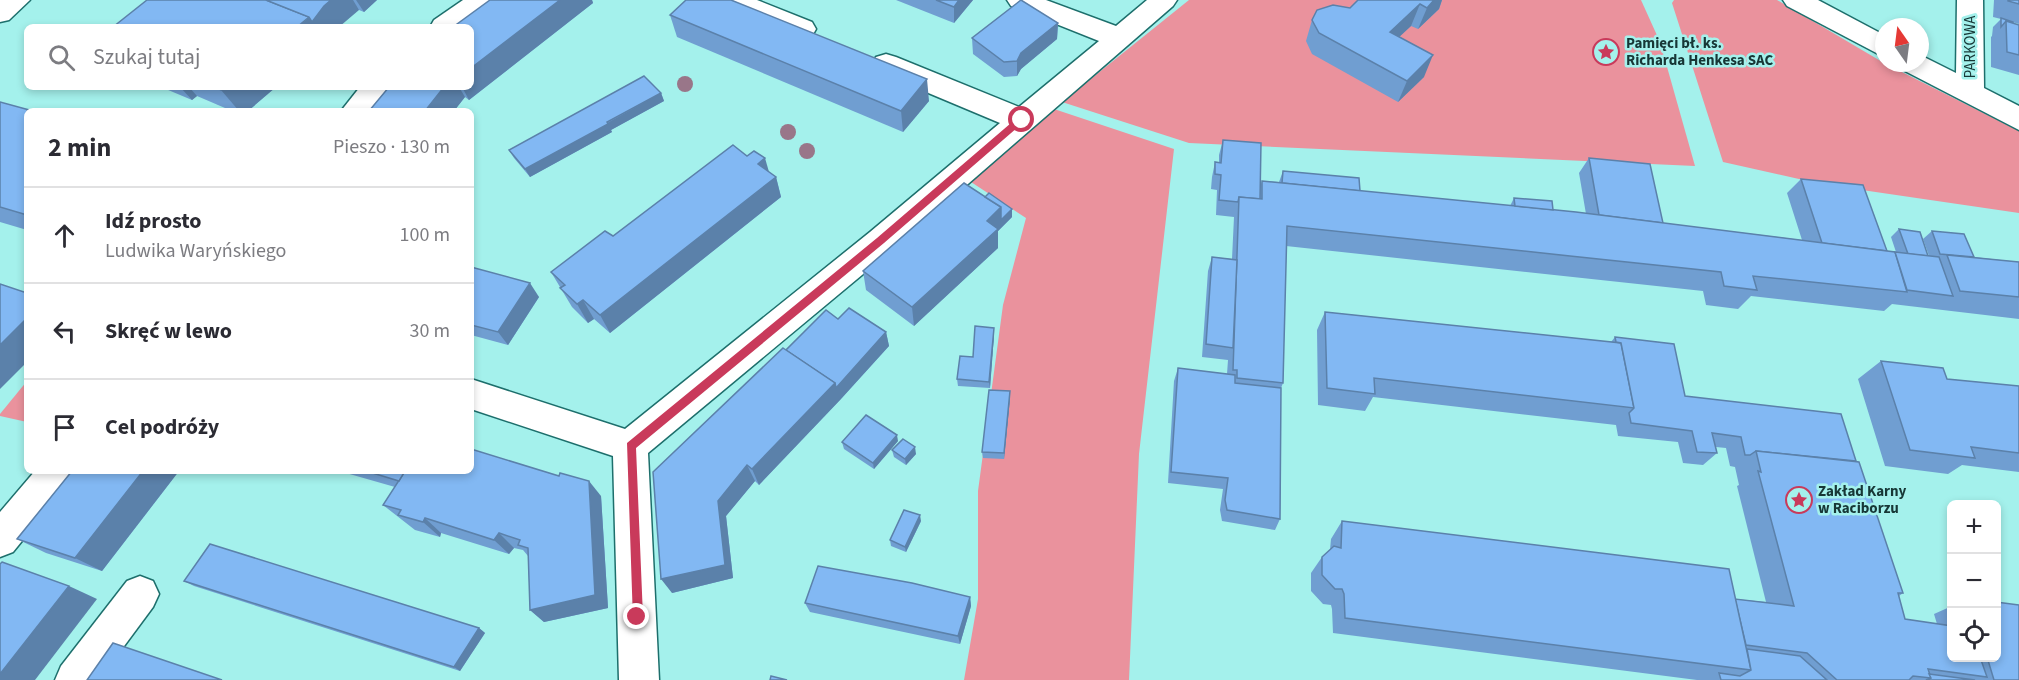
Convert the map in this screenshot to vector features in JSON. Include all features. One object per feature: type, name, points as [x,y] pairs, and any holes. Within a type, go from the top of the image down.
[{"type":"street","points":[[0,13],[17,0]]},
{"type":"street","points":[[448,24],[481,0]]},
{"type":"street","points":[[732,0],[828,40]]},
{"type":"street","points":[[1020,0],[1119,38]]},
{"type":"street","points":[[630,446],[881,241],[1164,0]]},
{"type":"street","points":[[1796,0],[1875,42]]},
{"type":"street","name":"PARKOWA","points":[[1970,0],[1970,93]]},
{"type":"street","points":[[860,53],[1022,120]]},
{"type":"street","points":[[1929,71],[2019,118]]},
{"type":"street","points":[[358,108],[373,90]]},
{"type":"street","points":[[474,395],[630,446]]},
{"type":"street","points":[[630,446],[639,680]]},
{"type":"street","points":[[0,540],[55,474]]},
{"type":"street","points":[[75,680],[140,594]]},
{"type":"shaded area","points":[[1189,0],[1641,0],[1660,42],[1695,166],[1189,143],[1062,102]]},
{"type":"shaded area","points":[[1674,0],[1777,0],[1875,58],[1875,72],[1902,72],[2019,131],[2019,213],[1821,184],[1723,162],[1672,3]]},
{"type":"shaded area","points":[[1054,109],[1174,149],[1139,454],[1129,680],[964,680],[978,599],[978,491],[1003,305],[1026,218],[971,182]]},
{"type":"shaded area","points":[[24,385],[24,421],[0,416]]},
{"type":"building","points":[[147,0],[266,0],[309,17],[301,24],[117,24]]},
{"type":"building","points":[[266,0],[331,0],[312,22],[309,17]]},
{"type":"building","points":[[490,0],[560,0],[474,66],[474,24],[457,24]]},
{"type":"building","points":[[686,0],[731,0],[927,79],[901,111],[670,15]]},
{"type":"building","points":[[936,0],[959,0],[954,7]]},
{"type":"building","points":[[1021,0],[1058,23],[1021,53],[1017,61],[1004,62],[972,38]]},
{"type":"building","points":[[1358,0],[1434,0],[1427,8],[1420,4],[1390,32],[1433,55],[1407,81],[1319,33],[1312,20],[1317,10],[1333,5],[1350,8]]},
{"type":"building","points":[[2019,0],[2019,4],[2008,1]]},
{"type":"building","points":[[2001,18],[2013,23],[2006,21],[2001,27]]},
{"type":"building","points":[[2006,21],[2019,25],[2019,55],[2007,52]]},
{"type":"building","points":[[644,76],[661,93],[607,122],[608,124],[525,169],[509,150]]},
{"type":"building","points":[[386,90],[442,90],[427,108],[372,108]]},
{"type":"building","points":[[0,102],[24,109],[24,214],[0,207]]},
{"type":"building","points":[[1223,140],[1261,143],[1260,199],[1239,197],[1238,202],[1219,200],[1221,175],[1215,174],[1215,162],[1221,163]]},
{"type":"building","points":[[733,145],[747,156],[754,151],[765,158],[758,164],[776,177],[600,315],[583,300],[577,304],[560,288],[565,285],[551,272],[605,231],[613,236]]},
{"type":"building","points":[[1589,158],[1650,164],[1663,223],[1599,215]]},
{"type":"building","points":[[1283,171],[1359,178],[1360,191],[1282,183]]},
{"type":"building","points":[[1801,179],[1863,185],[1887,251],[1822,243]]},
{"type":"building","points":[[1262,181],[1576,212],[1895,252],[1907,292],[1753,276],[1757,290],[1724,286],[1721,272],[1287,226],[1283,383],[1237,378],[1237,370],[1233,370],[1239,197],[1262,199]]},
{"type":"building","points":[[964,183],[1001,207],[987,221],[998,229],[912,307],[863,271]]},
{"type":"building","points":[[989,193],[1012,209],[1001,220],[1001,207],[985,197]]},
{"type":"building","points":[[1514,198],[1552,201],[1553,210],[1515,206]]},
{"type":"building","points":[[1899,229],[1920,232],[1928,256],[1908,254]]},
{"type":"building","points":[[1932,231],[1964,234],[1974,257],[1940,254]]},
{"type":"building","points":[[1895,252],[1939,257],[1953,296],[1907,290]]},
{"type":"building","points":[[1947,255],[2019,262],[2019,297],[1960,291]]},
{"type":"building","points":[[1212,257],[1237,260],[1233,348],[1206,344]]},
{"type":"building","points":[[474,268],[530,283],[498,332],[474,326]]},
{"type":"building","points":[[0,284],[24,292],[24,321],[0,345]]},
{"type":"building","points":[[849,308],[886,332],[836,388],[835,383],[786,350],[826,310],[838,319]]},
{"type":"building","points":[[1325,312],[1621,343],[1634,408],[1374,378],[1375,394],[1327,388]]},
{"type":"building","points":[[975,326],[994,328],[989,382],[957,379],[960,356],[973,357]]},
{"type":"building","points":[[1615,337],[1674,344],[1685,396],[1841,414],[1856,461],[1756,451],[1745,455],[1741,437],[1712,433],[1717,453],[1697,452],[1692,431],[1631,423],[1629,413],[1634,408],[1621,343],[1616,342]]},
{"type":"building","points":[[783,348],[835,383],[752,469],[747,465],[718,501],[725,565],[661,579],[653,472]]},
{"type":"building","points":[[1881,361],[1943,368],[1947,379],[2019,386],[2019,453],[1971,447],[1975,458],[1910,450]]},
{"type":"building","points":[[1178,368],[1235,375],[1235,383],[1281,388],[1280,519],[1227,510],[1225,500],[1228,478],[1171,472]]},
{"type":"building","points":[[989,390],[1010,391],[1004,453],[982,452]]},
{"type":"building","points":[[866,415],[897,435],[873,463],[842,442]]},
{"type":"building","points":[[903,439],[915,447],[905,459],[892,450]]},
{"type":"building","points":[[474,450],[559,476],[560,473],[589,481],[595,595],[530,610],[528,548],[518,545],[520,540],[499,533],[494,540],[425,518],[423,522],[398,515],[401,510],[383,505],[403,474],[474,474]]},
{"type":"building","points":[[1756,451],[1859,462],[1903,593],[1898,593],[1905,619],[1947,625],[1947,662],[1982,662],[1987,677],[1928,669],[1931,678],[1913,676],[1909,680],[1837,680],[1807,653],[1746,645],[1735,599],[1794,606],[1758,471],[1761,472]]},
{"type":"building","points":[[70,474],[141,474],[75,558],[17,539]]},
{"type":"building","points":[[376,474],[403,474],[399,481]]},
{"type":"building","points":[[904,510],[920,515],[905,547],[890,540]]},
{"type":"building","points":[[1342,521],[1729,569],[1751,670],[1345,618],[1342,589],[1335,589],[1322,575],[1322,557],[1334,546],[1341,548]]},
{"type":"building","points":[[210,544],[479,628],[454,667],[184,581]]},
{"type":"building","points":[[2,562],[69,586],[0,674],[0,564]]},
{"type":"building","points":[[818,566],[912,583],[970,597],[958,636],[805,603]]},
{"type":"building","points":[[2001,603],[2019,605],[2019,680],[1994,680],[1989,662],[2001,662]]},
{"type":"building","points":[[113,643],[222,680],[87,680]]},
{"type":"building","points":[[1747,649],[1800,656],[1827,680],[1721,680],[1719,673],[1740,676],[1751,670]]},
{"type":"building","points":[[1929,674],[1975,680],[1926,680],[1931,678]]},
{"type":"building","points":[[771,676],[787,680],[770,680]]},
{"type":"place","name":"Pamięci bł. ks. Richarda Henkesa SAC","points":[[1606,52]]},
{"type":"place","name":"Zakład Karny w Raciborzu","points":[[1799,500]]},
{"type":"route","points":[[637,617],[630,446],[881,241],[1022,120]]}]
